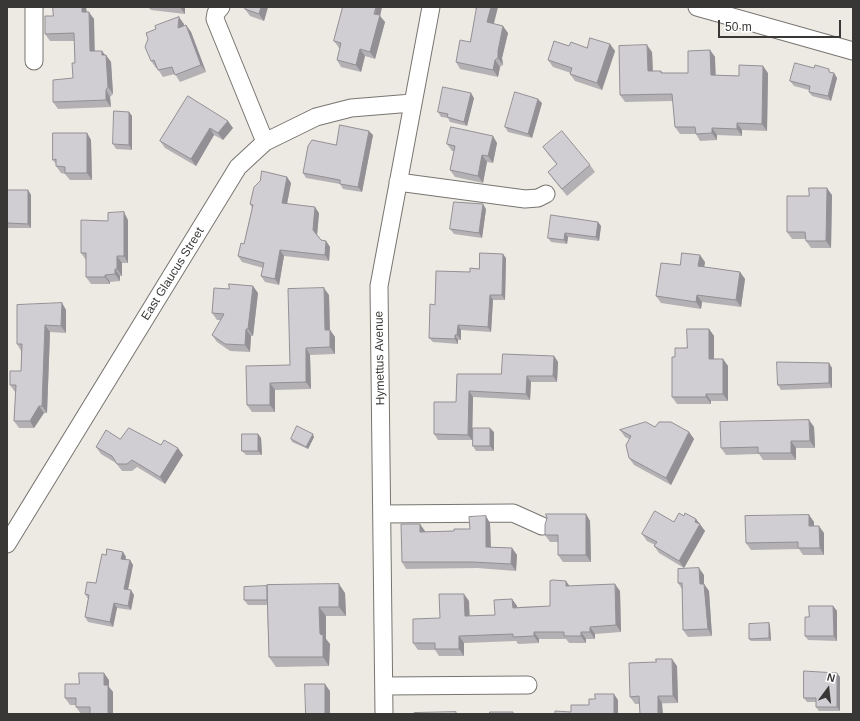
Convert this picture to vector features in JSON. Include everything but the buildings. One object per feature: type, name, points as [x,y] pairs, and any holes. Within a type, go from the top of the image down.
[{"type":"street","points":[[34,7],[34,61]]},
{"type":"street","points":[[221,7],[216,13],[215,19],[265,142]]},
{"type":"street","name":"Hymettus Avenue","points":[[384,714],[379,286],[412,103],[432,7]]},
{"type":"street","points":[[697,7],[853,51]]},
{"type":"street","name":"East Glaucus Street","points":[[7,544],[238,167],[265,142],[316,117],[351,108],[412,103]]},
{"type":"street","points":[[398,182],[525,199],[538,198],[546,194]]},
{"type":"street","points":[[382,514],[513,513],[542,526]]},
{"type":"street","points":[[384,686],[528,685]]}]
